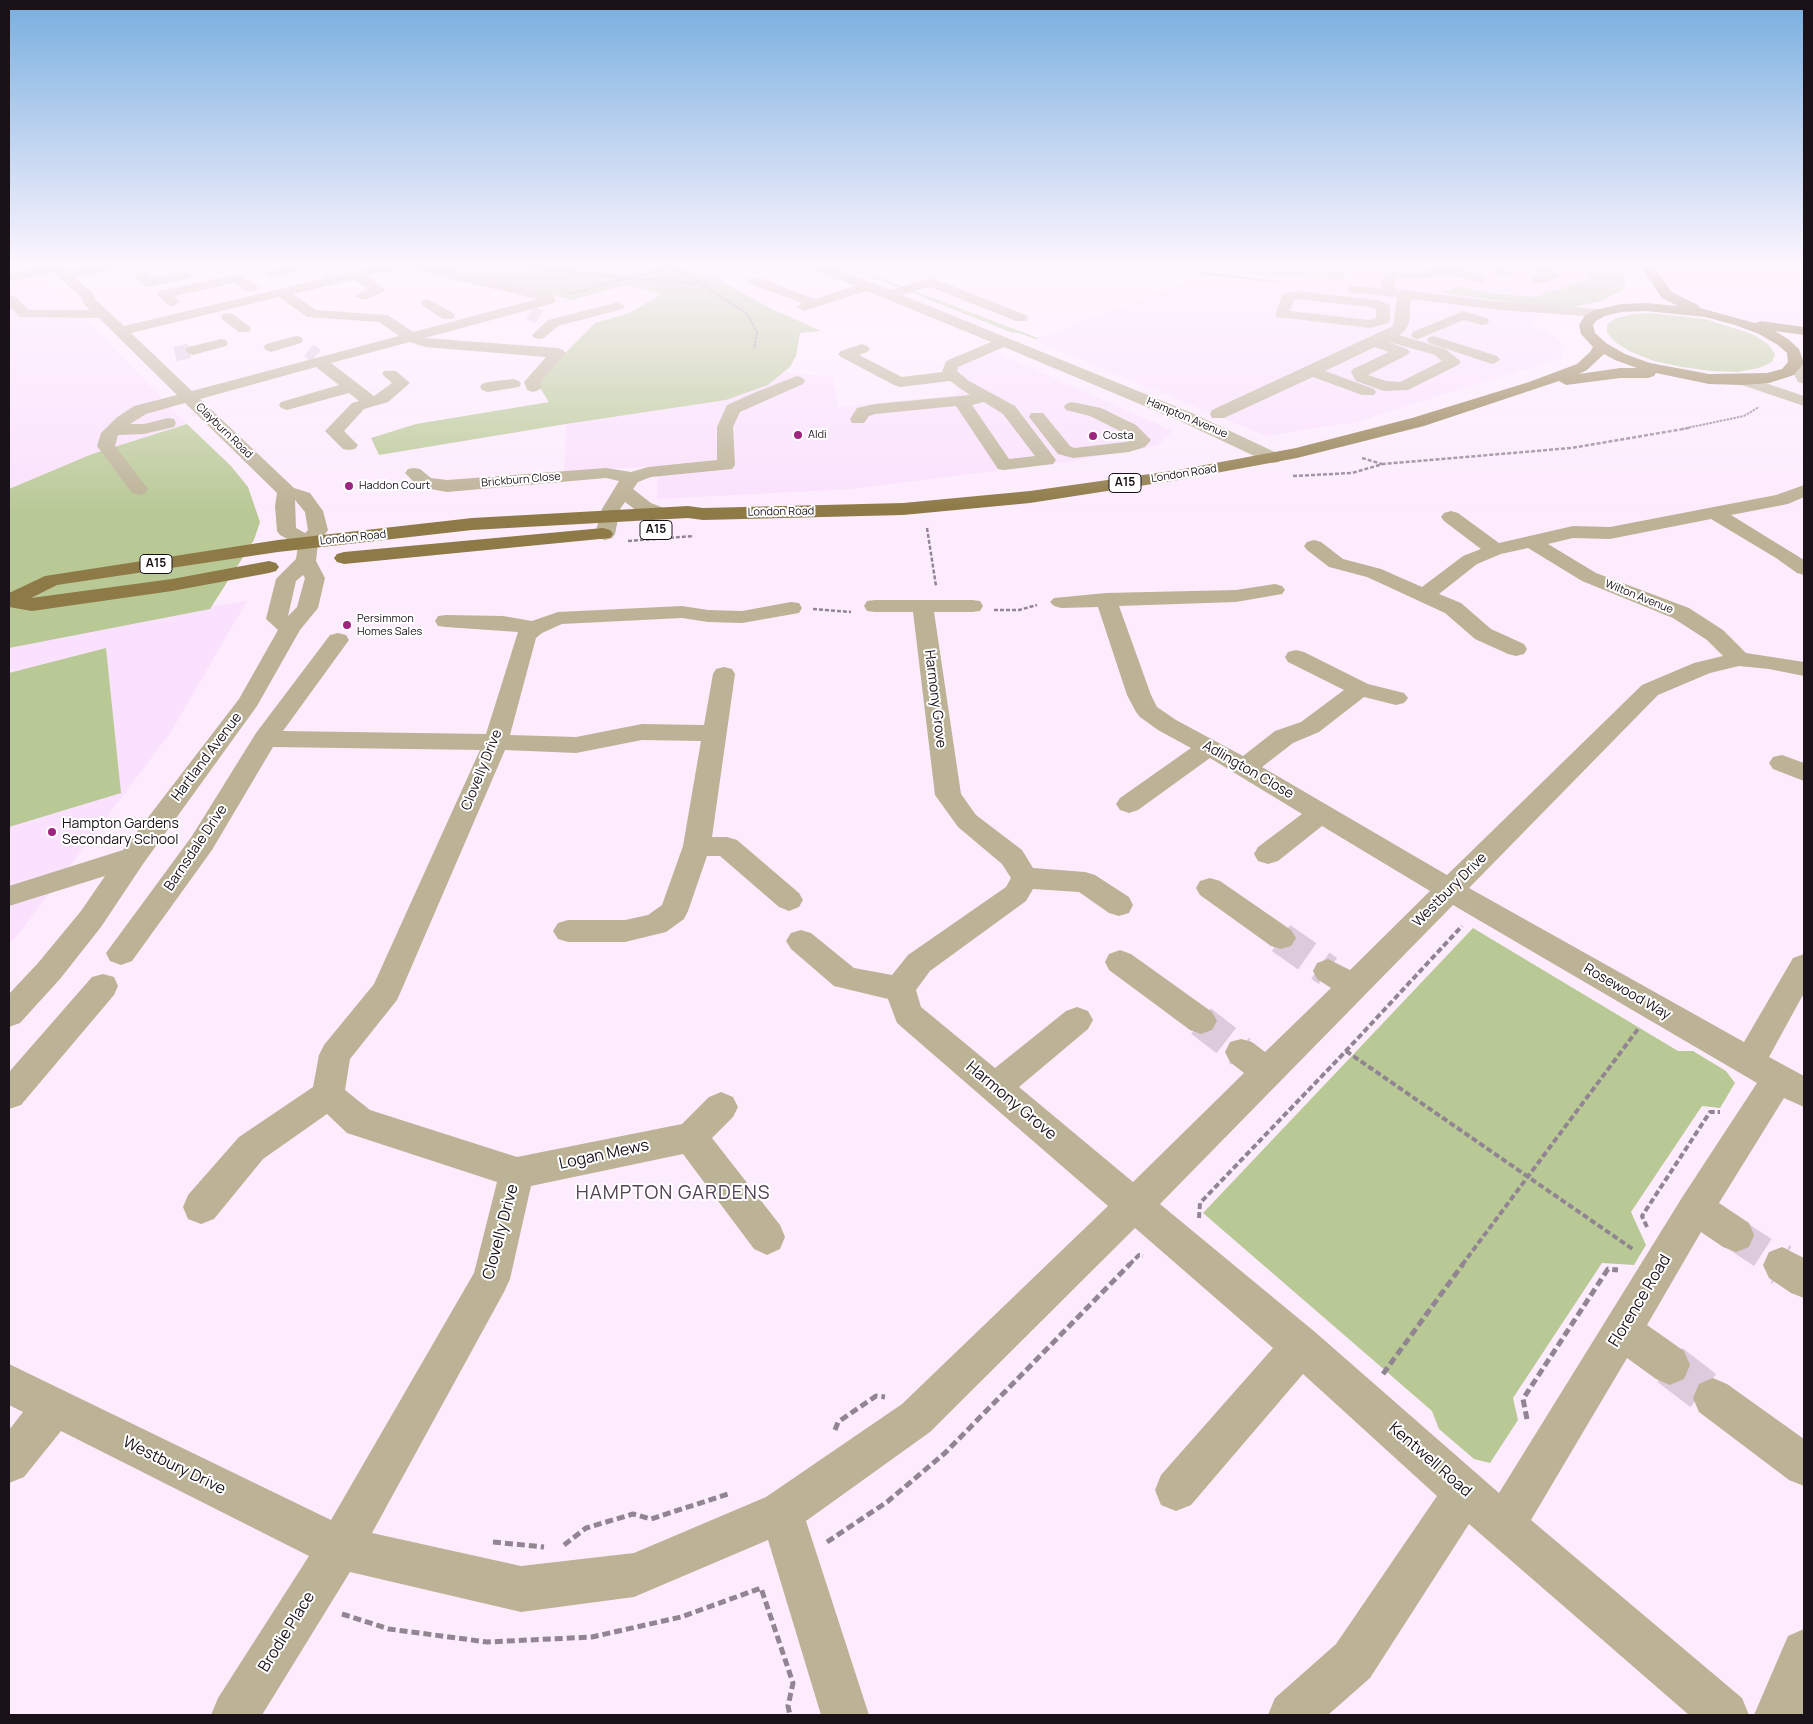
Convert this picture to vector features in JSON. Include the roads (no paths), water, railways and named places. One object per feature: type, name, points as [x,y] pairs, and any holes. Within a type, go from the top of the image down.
[{"type":"main road","name":"London Road","points":[[9,601],[32,605],[172,585],[307,552],[607,525],[659,513],[704,514],[902,509],[1030,497],[1273,458],[1418,422],[1535,385],[1582,367],[1596,355],[1599,347]]},
{"type":"main road","points":[[1603,347],[1636,363],[1674,374],[1709,379],[1742,380],[1778,375],[1788,372],[1798,355]]},
{"type":"main road","name":"London Road","points":[[1535,385],[1620,373],[1674,374]]},
{"type":"main road","name":"London Road","points":[[607,525],[670,529],[704,514]]},
{"type":"street","name":"Clayburn Road","points":[[143,347],[159,359],[188,397],[287,492],[303,497],[314,511],[318,530],[307,552]]},
{"type":"street","points":[[193,350],[205,347]]},
{"type":"street","points":[[304,347],[371,402]]},
{"type":"street","points":[[139,489],[106,446],[106,438],[114,429],[140,410],[316,357],[361,347]]},
{"type":"street","points":[[484,347],[558,353],[526,384],[488,387]]},
{"type":"street","points":[[951,373],[951,364],[991,347]]},
{"type":"street","name":"Hampton Avenue","points":[[1017,347],[1186,417],[1273,458]]},
{"type":"street","points":[[1218,414],[1362,347]]},
{"type":"street","points":[[1398,347],[1402,352],[1359,372],[1362,378],[1384,386],[1402,387],[1453,362],[1440,352],[1425,347]]},
{"type":"street","points":[[1456,347],[1492,359]]},
{"type":"street","points":[[862,349],[846,354],[900,382],[951,373],[984,398],[1009,410],[1047,460],[1004,465],[961,401]]},
{"type":"street","points":[[1798,355],[1804,379]]},
{"type":"street","points":[[1312,371],[1368,392]]},
{"type":"street","points":[[349,445],[334,432],[358,406],[382,400],[402,382],[390,374]]},
{"type":"street","points":[[1742,380],[1804,401]]},
{"type":"street","name":"Brickburn Close","points":[[627,485],[648,472],[726,465],[725,427],[733,409],[762,394],[797,381]]},
{"type":"street","points":[[284,402],[351,387]]},
{"type":"street","points":[[858,419],[863,412],[875,409],[984,398]]},
{"type":"street","points":[[1199,406],[1241,424]]},
{"type":"street","points":[[1037,417],[1064,450],[1073,453],[1129,447],[1142,440],[1130,429],[1095,412],[1072,408]]},
{"type":"street","points":[[114,429],[144,430],[168,423]]},
{"type":"street","name":"Brickburn Close","points":[[414,473],[425,483],[447,486],[606,473],[627,485],[644,508],[659,513]]},
{"type":"street","points":[[607,525],[611,510],[627,485]]},
{"type":"street","points":[[1424,595],[1470,560],[1495,550],[1572,532],[1610,533],[1781,500],[1804,490]]},
{"type":"street","points":[[287,492],[284,506],[287,531],[307,552],[286,579],[277,619],[290,628]]},
{"type":"street","points":[[1714,513],[1795,558]]},
{"type":"street","points":[[1451,517],[1495,550]]},
{"type":"street","name":"Wilton Avenue","points":[[1532,542],[1589,577],[1681,614],[1715,635],[1739,659]]},
{"type":"street","points":[[1314,546],[1336,563],[1374,573],[1453,608],[1484,634],[1516,649]]},
{"type":"street","name":"Hartland Avenue","points":[[9,1014],[49,971],[91,919],[133,857],[249,701],[290,628],[307,608],[315,578],[307,552]]},
{"type":"street","points":[[1061,602],[1236,596],[1275,590]]},
{"type":"street","name":"Adlington Close","points":[[1106,599],[1139,695],[1148,712],[1166,725],[1209,747],[1450,890]]},
{"type":"street","points":[[867,609],[931,601],[972,606]]},
{"type":"street","name":"Harmony Grove","points":[[931,601],[948,795],[967,821],[1012,857],[1025,878]]},
{"type":"street","points":[[446,621],[502,622],[534,628],[558,618],[682,612],[708,616],[742,628],[791,608]]},
{"type":"street","name":"Clovelly Drive","points":[[340,1548],[491,1279],[517,1173],[359,1122],[328,1095],[335,1055],[386,991],[496,742],[526,636],[534,628]]},
{"type":"street","name":"Barnsdale Drive","points":[[121,953],[202,843],[266,739],[338,640]]},
{"type":"street","points":[[1296,656],[1360,689],[1396,698]]},
{"type":"street","name":"Westbury Drive","points":[[9,1384],[340,1548],[521,1589],[634,1575],[782,1512],[916,1418],[1135,1204],[1650,690],[1702,668],[1739,659],[1769,662],[1804,669]]},
{"type":"street","points":[[568,931],[625,930],[656,924],[674,911],[697,846],[724,674]]},
{"type":"street","points":[[1245,768],[1284,737],[1310,727],[1360,689]]},
{"type":"street","points":[[266,739],[576,745],[642,732],[716,733]]},
{"type":"street","points":[[1128,804],[1209,747]]},
{"type":"street","points":[[1782,763],[1804,773]]},
{"type":"street","points":[[1268,854],[1322,813]]},
{"type":"street","points":[[697,846],[727,847],[789,900]]},
{"type":"street","points":[[9,896],[133,857]]},
{"type":"street","points":[[802,941],[845,978],[883,987],[900,988],[919,963],[1016,894],[1025,878],[1085,882],[1119,905]]},
{"type":"street","points":[[1210,888],[1281,938]]},
{"type":"street","name":"Rosewood Way","points":[[1450,890],[1777,1078]]},
{"type":"street","points":[[1120,962],[1201,1021]]},
{"type":"street","name":"Florence Road","points":[[1504,1525],[1777,1078],[1804,966]]},
{"type":"street","points":[[1328,971],[1353,987]]},
{"type":"street","points":[[9,1095],[104,986]]},
{"type":"street","name":"Harmony Grove","points":[[900,988],[908,1014],[994,1088],[1135,1204]]},
{"type":"street","points":[[994,1088],[1077,1020]]},
{"type":"street","points":[[1241,1052],[1267,1072]]},
{"type":"street","points":[[201,1207],[251,1148],[328,1095]]},
{"type":"street","points":[[721,1107],[691,1137],[767,1237]]},
{"type":"street","name":"Logan Mews","points":[[517,1173],[691,1137]]},
{"type":"street","name":"Kentwell Road","points":[[1135,1204],[1175,1241],[1300,1346],[1465,1492],[1725,1715]]},
{"type":"street","points":[[1696,1208],[1736,1235]]},
{"type":"street","points":[[1622,1331],[1670,1365]]},
{"type":"street","points":[[1176,1490],[1300,1346]]},
{"type":"street","points":[[1714,1398],[1804,1465]]},
{"type":"street","points":[[9,1462],[54,1407]]},
{"type":"street","points":[[1292,1715],[1353,1661],[1465,1492]]},
{"type":"street","points":[[782,1512],[845,1715]]},
{"type":"street","name":"Brodie Place","points":[[235,1715],[340,1548]]},
{"type":"street","points":[[1778,1715],[1804,1652]]},
{"type":"tunnel","points":[[175,354],[193,350]]},
{"type":"tunnel","points":[[309,350],[316,356]]},
{"type":"tunnel","points":[[1281,938],[1328,971]]},
{"type":"tunnel","points":[[1201,1021],[1241,1052]]},
{"type":"tunnel","points":[[1736,1235],[1782,1265],[1780,1264]]},
{"type":"tunnel","points":[[1670,1365],[1713,1398]]},
{"type":"place","name":"Aldi","points":[[798,435]]},
{"type":"place","name":"Costa","points":[[1093,436]]},
{"type":"place","name":"Haddon Court","points":[[349,486]]},
{"type":"place","name":"Persimmon Homes Sales","points":[[347,625]]},
{"type":"place","name":"Hampton Gardens Secondary School","points":[[52,832]]},
{"type":"district","name":"HAMPTON GARDENS","points":[[673,1194]]}]
